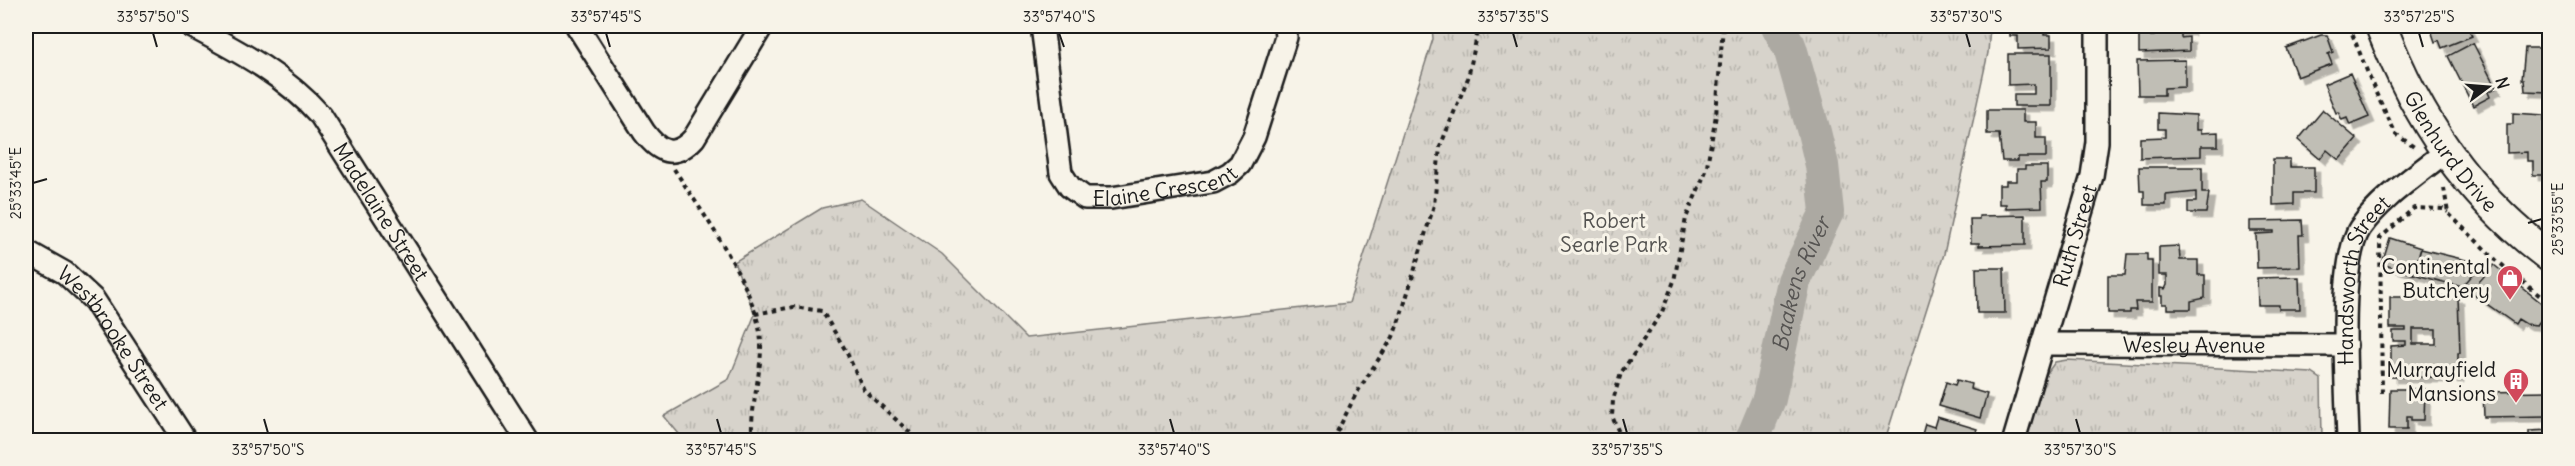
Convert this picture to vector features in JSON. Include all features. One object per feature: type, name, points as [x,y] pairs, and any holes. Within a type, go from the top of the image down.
[{"type":"street","name":"Madelaine Street","points":[[191,26],[255,60],[295,89],[321,116],[527,441]]},
{"type":"street","points":[[577,26],[644,132],[656,147],[666,151],[680,148],[694,138],[762,26]]},
{"type":"street","name":"Elaine Crescent","points":[[1042,26],[1060,174],[1070,187],[1085,198],[1111,198],[1213,182],[1230,173],[1240,164],[1254,137],[1286,37],[1285,26]]},
{"type":"street","name":"Ruth Street","points":[[2014,441],[2092,176],[2097,142],[2097,26]]},
{"type":"street","name":"Glenhurd Drive","points":[[2381,26],[2414,102],[2445,152],[2492,207],[2550,257]]},
{"type":"street","name":"Handsworth Street","points":[[2348,441],[2346,345],[2348,264],[2356,237],[2373,213],[2445,152]]},
{"type":"street","name":"Westbrooke Street","points":[[26,251],[65,273],[94,300],[185,441]]},
{"type":"street","name":"Wesley Avenue","points":[[2042,344],[2346,345]]},
{"type":"path","points":[[1333,441],[1356,394],[1393,337],[1402,312],[1434,205],[1440,147],[1468,78],[1479,26]]},
{"type":"path","points":[[1620,441],[1620,435],[1612,416],[1613,400],[1621,373],[1662,312],[1674,281],[1686,218],[1706,171],[1716,115],[1723,26]]},
{"type":"path","points":[[666,151],[725,248],[755,314],[761,344],[753,441]]},
{"type":"path","points":[[2382,393],[2380,238],[2414,208],[2444,209],[2448,213]]},
{"type":"path","points":[[755,314],[793,307],[822,311],[846,351],[864,390],[918,441]]},
{"type":"green space","name":"Robert Searle Park","points":[[1432,26],[1990,26],[1988,53],[1944,254],[1885,440],[684,440],[664,416],[729,379],[755,314],[734,262],[822,208],[861,199],[942,254],[1026,338],[1349,303],[1433,39]]},
{"type":"green space","points":[[2067,360],[2312,373],[2321,379],[2322,440],[2026,440],[2045,376],[2055,362]]},
{"type":"building","points":[[2014,26],[2044,26],[2044,35],[2051,35],[2051,48],[2018,49],[2018,36],[2010,36],[2010,29],[2014,29]]},
{"type":"building","points":[[2154,26],[2189,26],[2189,30],[2181,30],[2181,38],[2189,37],[2189,51],[2139,53],[2139,36],[2154,36]]},
{"type":"building","points":[[2432,26],[2467,26],[2472,36],[2442,48],[2439,40],[2435,42]]},
{"type":"building","points":[[2321,35],[2327,35],[2333,52],[2328,54],[2332,64],[2297,77],[2286,48]]},
{"type":"building","points":[[2473,43],[2496,88],[2488,92],[2490,97],[2473,106],[2448,56]]},
{"type":"building","points":[[2525,48],[2550,48],[2550,92],[2525,91],[2524,80],[2522,80]]},
{"type":"building","points":[[2008,54],[2051,54],[2051,106],[2014,106],[2014,94],[2034,94],[2034,84],[2008,85]]},
{"type":"building","points":[[2185,60],[2185,87],[2164,88],[2164,95],[2138,95],[2137,61]]},
{"type":"building","points":[[2350,73],[2369,117],[2350,125],[2347,118],[2342,120],[2338,112],[2336,113],[2324,84]]},
{"type":"building","points":[[1987,110],[2023,110],[2023,122],[2036,122],[2036,138],[2046,138],[2046,157],[2018,157],[2018,161],[2002,161],[1999,134],[1987,134]]},
{"type":"building","points":[[2323,110],[2357,139],[2339,160],[2327,150],[2320,159],[2298,140]]},
{"type":"building","points":[[2158,113],[2196,115],[2196,130],[2201,130],[2201,133],[2218,132],[2218,146],[2201,146],[2201,156],[2140,158],[2140,138],[2165,137],[2165,129],[2158,129]]},
{"type":"building","points":[[2513,113],[2544,115],[2544,126],[2550,126],[2550,175],[2533,175],[2533,161],[2527,161],[2527,152],[2507,153],[2507,124],[2513,124]]},
{"type":"building","points":[[2273,159],[2290,159],[2290,167],[2314,167],[2314,193],[2294,193],[2294,204],[2273,205]]},
{"type":"building","points":[[2025,166],[2047,166],[2047,182],[2041,182],[2042,207],[2006,208],[2006,204],[1999,204],[1999,185],[2006,185],[2006,181],[2017,181],[2017,169],[2025,169]]},
{"type":"building","points":[[2139,167],[2202,167],[2202,193],[2209,193],[2206,213],[2188,213],[2188,202],[2196,202],[2196,192],[2166,195],[2166,205],[2144,205],[2144,191],[2140,191]]},
{"type":"building","points":[[2025,215],[2025,245],[1979,246],[1979,243],[1971,243],[1970,219],[1979,219],[1979,216]]},
{"type":"building","points":[[2302,220],[2303,235],[2299,235],[2300,267],[2257,268],[2256,234],[2274,233],[2274,231],[2250,231],[2250,221]]},
{"type":"building","points":[[2390,238],[2421,248],[2413,274],[2382,264]]},
{"type":"building","points":[[2179,246],[2180,260],[2198,260],[2198,275],[2205,275],[2205,298],[2191,301],[2191,309],[2167,309],[2167,304],[2162,304],[2162,296],[2160,296],[2160,288],[2165,289],[2167,285],[2167,275],[2159,275],[2159,247]]},
{"type":"building","points":[[2421,249],[2482,264],[2462,287],[2413,274]]},
{"type":"building","points":[[2127,254],[2147,254],[2147,260],[2152,260],[2152,302],[2135,302],[2136,310],[2130,310],[2130,313],[2108,313],[2108,275],[2125,275]]},
{"type":"building","name":"Continental Butchery","points":[[2494,265],[2549,309],[2537,325],[2526,324],[2518,319],[2515,324],[2470,292]]},
{"type":"building","points":[[1976,268],[2004,268],[2005,313],[1977,313]]},
{"type":"building","points":[[2299,277],[2300,309],[2279,309],[2279,305],[2258,305],[2257,278]]},
{"type":"building","points":[[2390,297],[2458,297],[2460,353],[2458,353],[2458,377],[2391,377],[2391,346],[2406,345],[2406,341],[2393,341],[2393,331],[2406,331],[2406,328],[2390,328]],"holes":[[[2413,329],[2436,329],[2436,344],[2413,344]]]},
{"type":"building","points":[[1957,380],[1971,384],[1970,389],[1987,394],[1980,418],[1939,406],[1946,382],[1955,385]]},
{"type":"building","points":[[2390,389],[2425,389],[2424,420],[2411,420],[2411,416],[2407,416],[2407,429],[2389,429]]},
{"type":"building","name":"Murrayfield Mansions","points":[[2550,391],[2550,416],[2484,417],[2483,392]]},
{"type":"building","points":[[1937,417],[1977,429],[1974,440],[1921,438],[1925,424],[1934,427]]},
{"type":"building","name":"Murrayfield Mansions","points":[[2550,430],[2550,440],[2529,440],[2529,431]]},
{"type":"building","points":[[2421,438],[2472,438],[2472,440],[2421,440]]},
{"type":"waterway","name":"Baakens River","points":[[1752,440],[1769,399],[1794,281],[1827,212],[1822,165],[1814,132],[1790,48],[1778,26]]},
{"type":"place","name":"Continental Butchery","points":[[2510,301]]},
{"type":"place","name":"Murrayfield Mansions","points":[[2516,404]]}]
